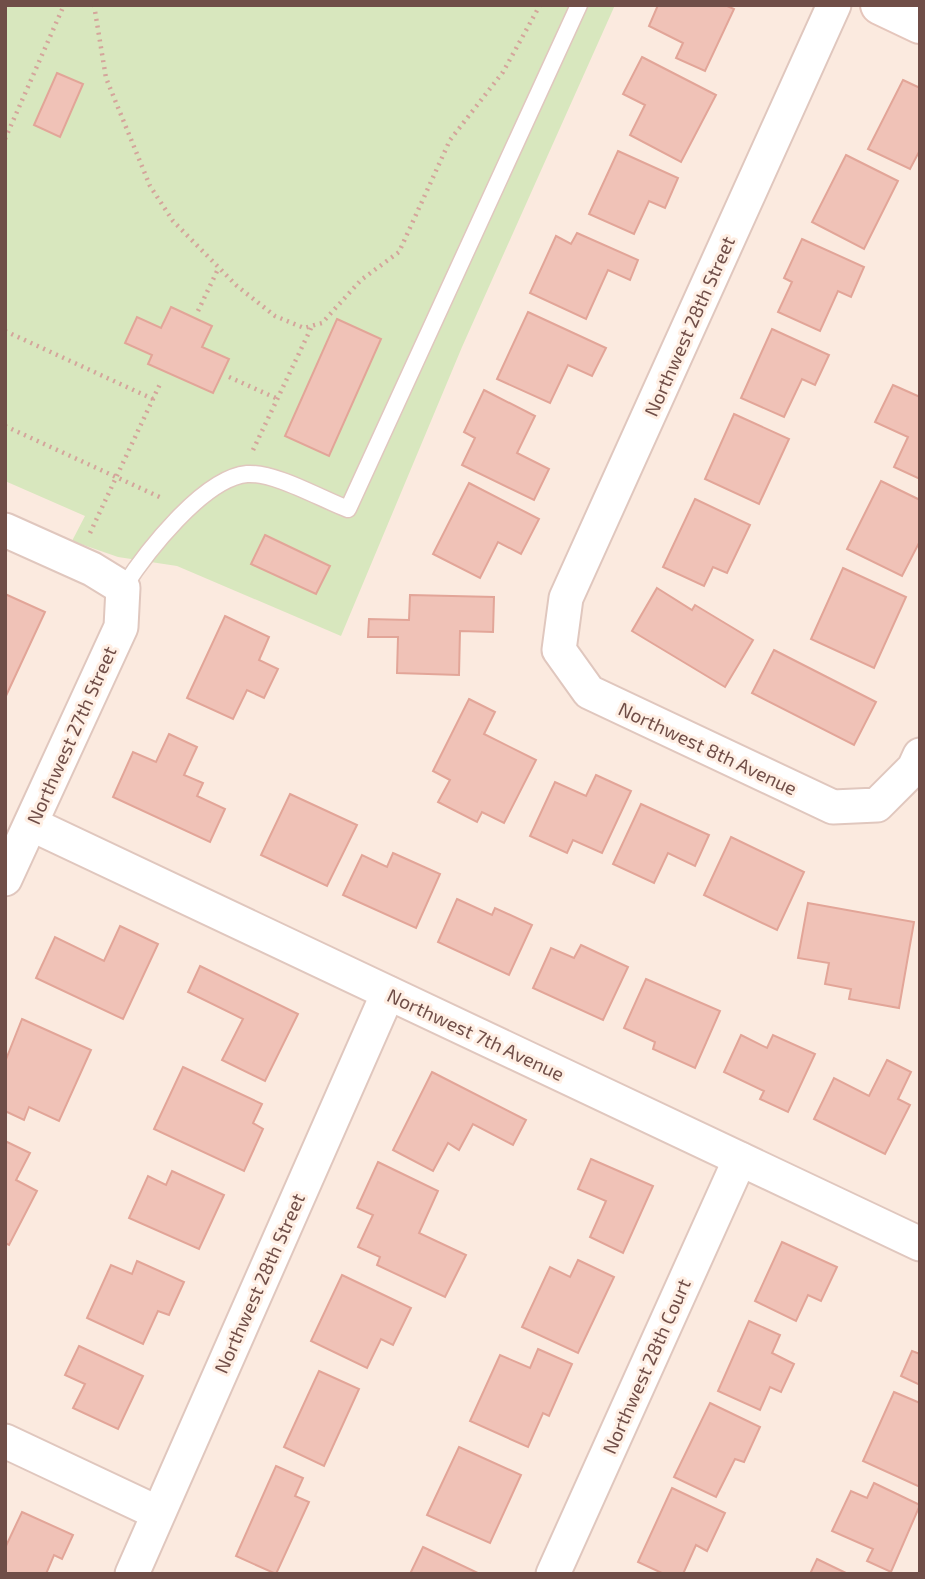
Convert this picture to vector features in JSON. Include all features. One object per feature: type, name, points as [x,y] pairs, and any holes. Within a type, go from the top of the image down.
[{"type":"main road","points":[[880,5],[920,24]]},
{"type":"street","name":"Northwest 28th Street","points":[[559,650],[566,598],[834,5]]},
{"type":"street","points":[[5,530],[92,569],[123,588]]},
{"type":"street","name":"Northwest 27th Street","points":[[5,879],[121,627],[123,588]]},
{"type":"street","name":"Northwest 8th Avenue","points":[[559,650],[589,692],[833,807],[877,805],[914,768],[920,755]]},
{"type":"street","name":"Northwest 7th Avenue","points":[[31,824],[920,1244]]},
{"type":"street","name":"Northwest 28th Street","points":[[132,1574],[388,993]]},
{"type":"street","name":"Northwest 28th Court","points":[[553,1574],[740,1159]]},
{"type":"street","points":[[5,1441],[158,1513]]},
{"type":"lane","points":[[123,588],[145,555],[193,505],[222,484],[246,474],[276,480],[348,509],[579,5]]},
{"type":"path","points":[[5,139],[64,5]]},
{"type":"path","points":[[94,5],[106,78],[150,186],[173,221],[219,267],[275,316],[304,328],[322,323],[361,280],[399,252],[450,140],[503,72],[540,5]]},
{"type":"path","points":[[198,311],[219,267]]},
{"type":"path","points":[[245,450],[255,450],[312,325]]},
{"type":"path","points":[[5,331],[153,399]]},
{"type":"path","points":[[229,377],[278,399]]},
{"type":"path","points":[[87,540],[160,384]]},
{"type":"path","points":[[5,426],[167,500],[173,495]]},
{"type":"green space","points":[[5,5],[615,5],[462,347],[341,636],[177,566],[118,557],[72,541],[85,516],[5,481]]},
{"type":"building","points":[[658,5],[725,5],[734,9],[705,71],[676,58],[683,43],[649,26]]},
{"type":"building","points":[[642,57],[716,95],[681,162],[630,135],[645,105],[623,94]]},
{"type":"building","points":[[57,73],[83,84],[60,137],[34,125]]},
{"type":"building","points":[[903,80],[920,88],[920,150],[910,169],[868,149]]},
{"type":"building","points":[[618,151],[678,178],[665,208],[649,201],[634,234],[589,214]]},
{"type":"building","points":[[846,155],[898,181],[864,249],[812,222]]},
{"type":"building","points":[[577,233],[638,260],[630,280],[608,270],[586,319],[530,293],[556,236],[571,244]]},
{"type":"building","points":[[802,239],[864,267],[851,297],[838,291],[820,331],[778,312],[792,282],[784,278]]},
{"type":"building","points":[[171,307],[212,326],[202,347],[229,359],[213,393],[148,364],[152,355],[125,343],[137,317],[161,328]]},
{"type":"building","points":[[528,312],[606,348],[592,376],[568,365],[550,403],[497,379]]},
{"type":"building","points":[[337,319],[381,339],[329,456],[285,436]]},
{"type":"building","points":[[772,329],[829,355],[815,385],[802,379],[784,417],[741,398]]},
{"type":"building","points":[[893,385],[920,397],[920,479],[894,467],[908,437],[875,422]]},
{"type":"building","points":[[484,390],[535,416],[517,453],[549,469],[534,500],[462,465],[475,438],[464,432]]},
{"type":"building","points":[[734,414],[789,439],[759,504],[705,479]]},
{"type":"building","points":[[881,481],[920,500],[920,541],[902,576],[847,549]]},
{"type":"building","points":[[469,483],[539,519],[521,554],[498,542],[480,578],[433,554]]},
{"type":"building","points":[[695,499],[750,525],[727,573],[713,567],[704,586],[663,567]]},
{"type":"building","points":[[265,535],[330,566],[316,594],[251,564]]},
{"type":"building","points":[[843,568],[906,597],[874,668],[811,639]]},
{"type":"building","points":[[657,588],[692,610],[695,605],[753,640],[725,687],[632,631]]},
{"type":"building","points":[[5,594],[45,612],[5,698]]},
{"type":"building","points":[[410,595],[494,597],[493,632],[460,631],[459,675],[397,673],[398,637],[368,637],[369,619],[409,620]]},
{"type":"building","points":[[225,616],[269,637],[259,660],[278,669],[264,698],[247,690],[233,719],[187,698]]},
{"type":"building","points":[[774,650],[876,702],[854,745],[752,693]]},
{"type":"building","points":[[469,699],[495,712],[484,734],[536,760],[504,823],[482,812],[477,822],[438,802],[450,780],[433,771]]},
{"type":"building","points":[[169,734],[197,747],[184,775],[203,783],[197,796],[225,809],[210,842],[113,797],[133,752],[156,762]]},
{"type":"building","points":[[596,775],[631,791],[602,853],[573,840],[567,853],[530,836],[555,782],[586,796]]},
{"type":"building","points":[[290,794],[357,825],[327,886],[261,855]]},
{"type":"building","points":[[641,804],[709,835],[695,866],[668,853],[654,883],[613,864]]},
{"type":"building","points":[[731,837],[804,872],[777,930],[704,895]]},
{"type":"building","points":[[393,853],[440,874],[416,928],[343,895],[362,855],[387,867]]},
{"type":"building","points":[[457,899],[492,915],[495,908],[532,925],[509,975],[438,942]]},
{"type":"building","points":[[808,903],[914,922],[899,1008],[849,999],[851,989],[825,984],[829,963],[798,958]]},
{"type":"building","points":[[120,926],[158,944],[123,1019],[36,978],[55,937],[104,961]]},
{"type":"building","points":[[581,945],[628,967],[603,1020],[533,988],[551,948],[574,958]]},
{"type":"building","points":[[200,966],[298,1014],[265,1081],[222,1060],[243,1019],[188,992]]},
{"type":"building","points":[[646,979],[720,1011],[695,1068],[653,1049],[655,1042],[624,1028]]},
{"type":"building","points":[[22,1019],[91,1050],[59,1121],[29,1107],[24,1120],[5,1111],[5,1062]]},
{"type":"building","points":[[741,1035],[767,1048],[773,1035],[815,1054],[788,1112],[760,1099],[764,1091],[724,1072]]},
{"type":"building","points":[[887,1060],[911,1072],[898,1099],[910,1105],[885,1154],[814,1119],[834,1078],[869,1096]]},
{"type":"building","points":[[183,1067],[262,1104],[253,1123],[263,1129],[244,1171],[154,1129]]},
{"type":"building","points":[[432,1072],[526,1120],[513,1145],[473,1124],[459,1150],[448,1143],[433,1171],[393,1150]]},
{"type":"building","points":[[5,1141],[30,1153],[16,1180],[37,1191],[9,1245],[5,1243]]},
{"type":"building","points":[[591,1159],[653,1186],[623,1253],[590,1237],[606,1201],[578,1189]]},
{"type":"building","points":[[378,1162],[438,1191],[419,1233],[466,1255],[445,1297],[377,1265],[380,1257],[358,1247],[373,1215],[357,1208]]},
{"type":"building","points":[[172,1171],[224,1195],[199,1249],[129,1218],[148,1176],[166,1185]]},
{"type":"building","points":[[782,1242],[837,1267],[821,1301],[808,1295],[796,1321],[755,1301]]},
{"type":"building","points":[[578,1260],[614,1277],[578,1353],[522,1327],[550,1267],[570,1277]]},
{"type":"building","points":[[137,1261],[184,1282],[169,1315],[158,1311],[143,1344],[87,1318],[111,1265],[132,1274]]},
{"type":"building","points":[[342,1275],[411,1308],[393,1345],[381,1339],[367,1368],[311,1341]]},
{"type":"building","points":[[749,1321],[780,1335],[772,1353],[794,1364],[781,1392],[770,1387],[760,1410],[718,1391]]},
{"type":"building","points":[[79,1346],[143,1376],[118,1429],[73,1408],[85,1384],[65,1375]]},
{"type":"building","points":[[538,1349],[572,1364],[549,1416],[543,1413],[528,1447],[470,1421],[500,1355],[530,1368]]},
{"type":"building","points":[[912,1351],[920,1354],[920,1385],[901,1376]]},
{"type":"building","points":[[319,1371],[359,1389],[324,1466],[284,1447]]},
{"type":"building","points":[[894,1392],[920,1403],[920,1487],[863,1461]]},
{"type":"building","points":[[710,1403],[760,1427],[744,1462],[735,1459],[716,1497],[674,1477]]},
{"type":"building","points":[[459,1447],[521,1475],[490,1543],[427,1515]]},
{"type":"building","points":[[276,1466],[303,1478],[295,1496],[309,1502],[276,1574],[236,1556]]},
{"type":"building","points":[[874,1483],[920,1505],[891,1572],[867,1561],[873,1549],[832,1531],[851,1491],[867,1498]]},
{"type":"building","points":[[672,1488],[725,1513],[707,1551],[696,1545],[683,1574],[664,1574],[638,1562]]},
{"type":"building","points":[[22,1512],[73,1535],[62,1559],[54,1555],[46,1574],[5,1574],[5,1548]]},
{"type":"building","points":[[423,1547],[478,1573],[410,1574]]},
{"type":"building","points":[[817,1559],[848,1574],[810,1574]]}]
